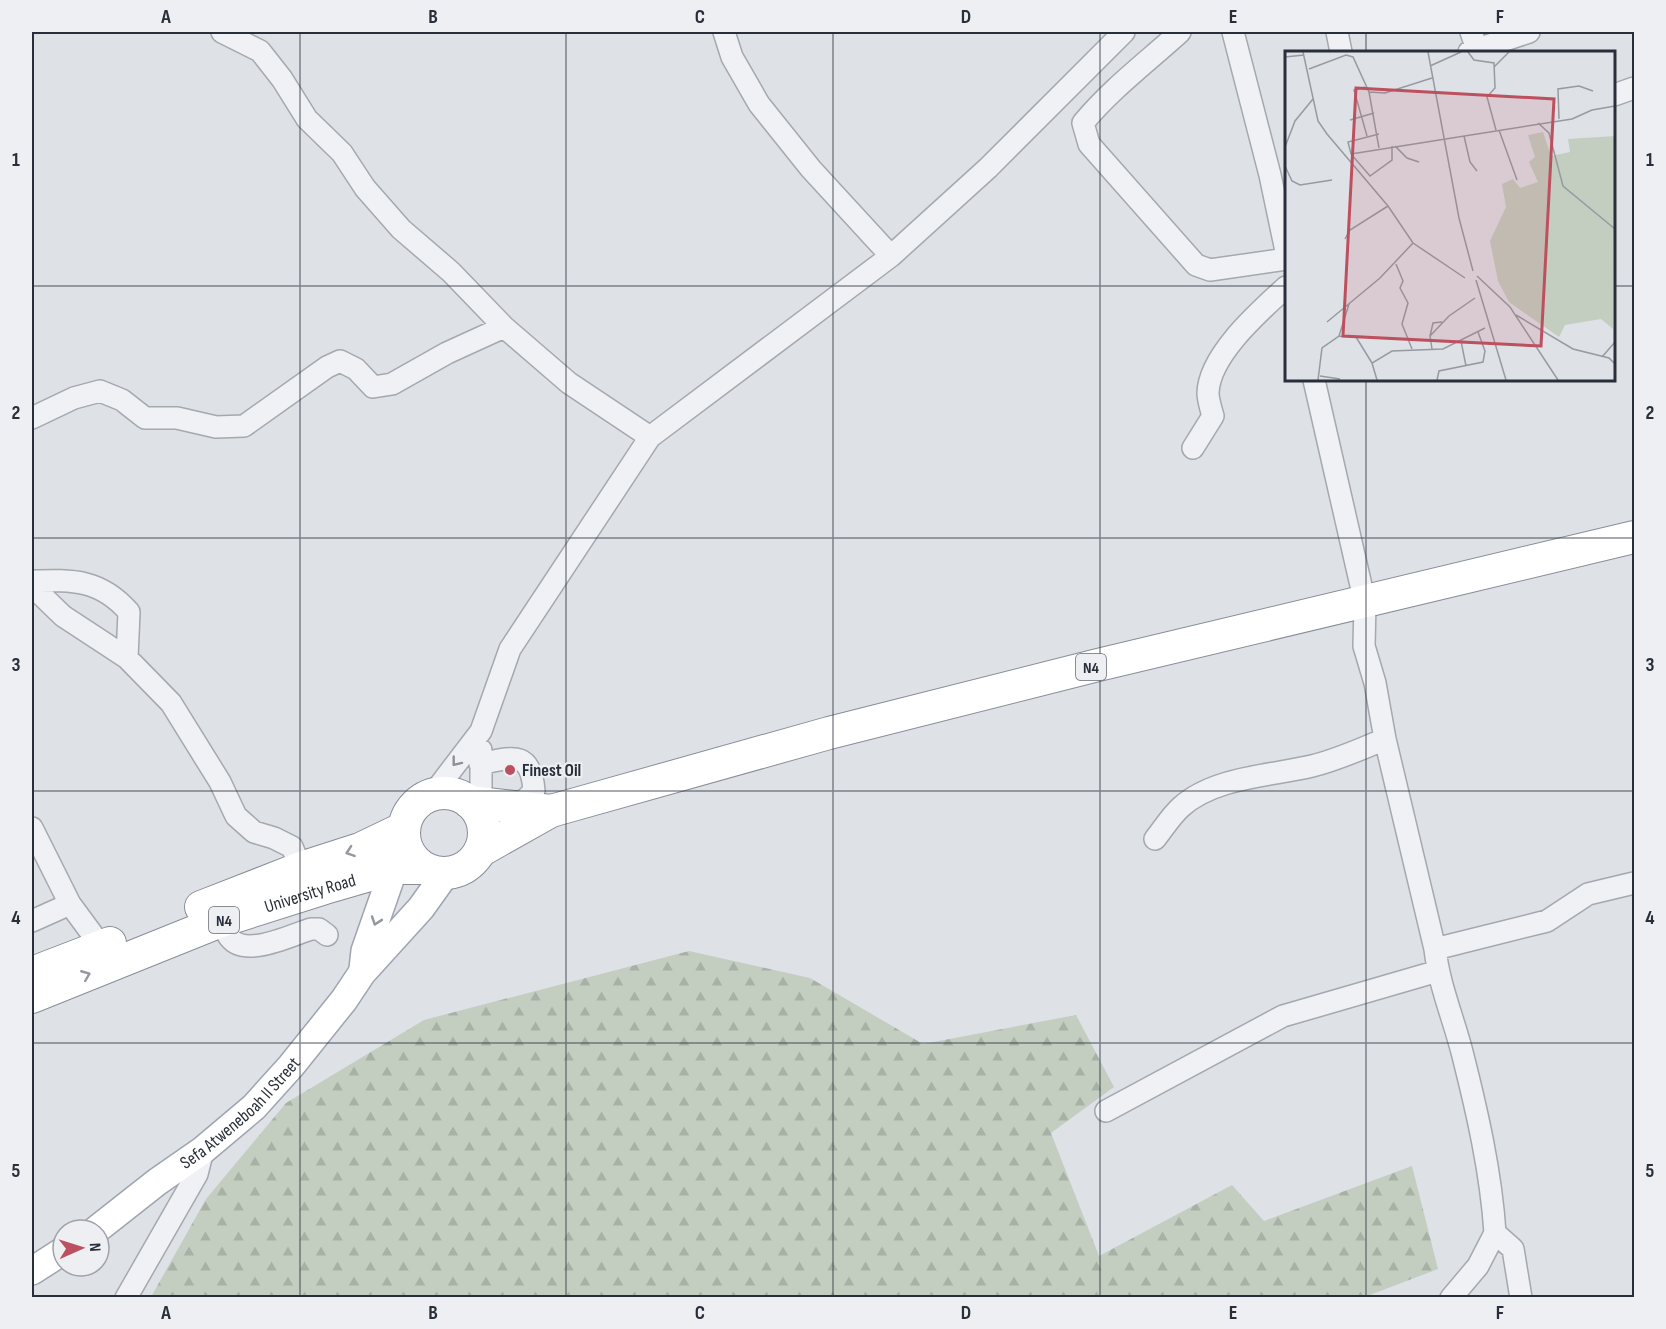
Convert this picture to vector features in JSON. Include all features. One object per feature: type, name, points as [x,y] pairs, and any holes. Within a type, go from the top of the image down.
[{"type":"highway","name":"N4","points":[[414,857],[466,867],[480,851],[551,811],[840,730],[1098,665],[1635,537]]},
{"type":"highway","name":"N4","points":[[433,794],[452,794],[485,808],[551,811]]},
{"type":"highway","points":[[414,857],[410,810],[424,798],[433,794]]},
{"type":"highway","points":[[480,851],[485,808]]},
{"type":"highway","name":"University Road","points":[[32,973],[301,868],[360,849],[414,857]]},
{"type":"highway","name":"University Road","points":[[32,997],[221,921],[414,857]]},
{"type":"main road","name":"Sefa Atweneboah II Street","points":[[362,973],[365,951],[414,857]]},
{"type":"main road","name":"Sefa Atweneboah II Street","points":[[111,1218],[203,1150],[254,1107],[291,1066],[345,1000],[362,973],[421,908],[414,857]]},
{"type":"main road","points":[[32,1271],[51,1259]]},
{"type":"street","points":[[222,32],[260,51],[282,79],[307,119],[342,153],[364,188],[401,229],[451,272],[504,327],[569,383],[650,436]]},
{"type":"street","points":[[724,32],[732,57],[759,104],[811,169],[891,256]]},
{"type":"street","points":[[480,764],[518,759],[528,764],[533,776],[534,791],[526,799],[485,808],[480,764],[481,731],[510,649],[650,436],[891,256],[988,168],[1124,32]]},
{"type":"street","points":[[1180,32],[1103,99],[1083,123],[1089,144],[1196,265],[1210,270],[1285,259]]},
{"type":"street","points":[[1233,32],[1278,175],[1285,234]]},
{"type":"street","points":[[1337,32],[1341,51]]},
{"type":"street","points":[[1474,47],[1529,32]]},
{"type":"street","points":[[1615,95],[1635,88]]},
{"type":"street","points":[[1193,448],[1213,416],[1208,393],[1215,368],[1245,326],[1285,289]]},
{"type":"street","points":[[32,418],[74,398],[100,391],[123,400],[145,417],[177,418],[216,427],[244,426],[340,361],[356,369],[373,387],[392,384],[447,352],[504,327]]},
{"type":"street","points":[[1314,381],[1365,603],[1364,646],[1375,683],[1385,739],[1438,970],[1464,1062],[1492,1194],[1495,1233],[1478,1266],[1451,1298]]},
{"type":"street","points":[[32,581],[62,580],[93,585],[118,600],[129,612],[127,658]]},
{"type":"street","points":[[32,586],[63,616],[127,658],[171,703],[220,782],[236,816],[254,831],[292,847],[301,868]]},
{"type":"street","points":[[433,794],[481,731]]},
{"type":"street","points":[[1155,839],[1181,807],[1208,790],[1243,779],[1314,765],[1385,739]]},
{"type":"street","points":[[32,828],[70,904],[100,946]]},
{"type":"street","points":[[1435,949],[1547,921],[1588,894],[1635,884]]},
{"type":"street","points":[[32,921],[70,904]]},
{"type":"street","points":[[221,921],[230,938],[246,947],[258,946],[311,928],[319,929],[327,935]]},
{"type":"street","points":[[1106,1111],[1283,1016],[1438,970]]},
{"type":"street","points":[[126,1298],[197,1174],[203,1150]]},
{"type":"street","points":[[1495,1233],[1513,1249],[1521,1298]]},
{"type":"green space","points":[[689,951],[810,978],[923,1044],[1076,1015],[1114,1087],[1051,1133],[1099,1256],[1232,1185],[1264,1221],[1412,1166],[1438,1269],[1362,1298],[151,1297],[206,1199],[286,1103],[424,1020]]},
{"type":"place","name":"Finest Oil","points":[[510,770]]}]
